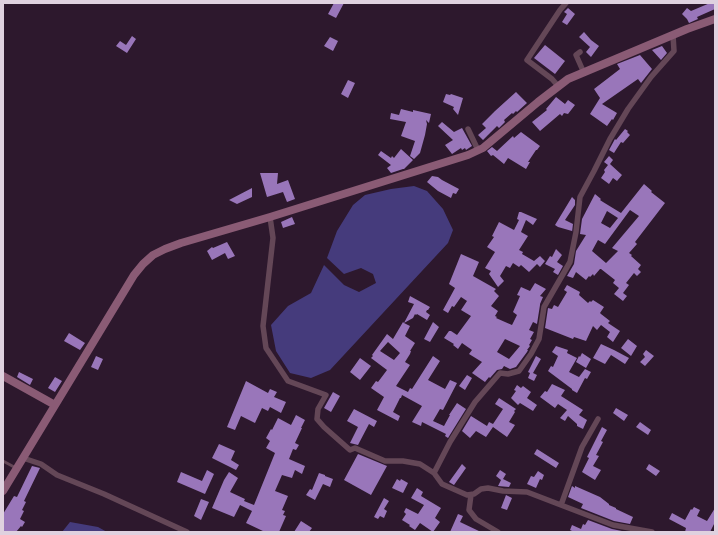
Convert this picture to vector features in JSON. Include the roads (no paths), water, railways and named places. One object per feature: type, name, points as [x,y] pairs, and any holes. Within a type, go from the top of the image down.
[{"type":"main road","points":[[3,491],[134,275],[153,255],[181,243],[270,217],[468,155],[483,148],[538,102],[568,80],[715,18]]},
{"type":"main road","points":[[3,376],[56,405]]},
{"type":"street","points":[[559,87],[552,79],[527,60],[566,3]]},
{"type":"street","points":[[434,472],[450,442],[475,402],[500,373],[508,374],[519,371],[531,354],[539,339],[544,307],[570,262],[576,232],[580,197],[610,139],[628,109],[651,77],[674,51],[673,35]]},
{"type":"street","points":[[580,52],[576,56],[584,73]]},
{"type":"street","points":[[468,129],[478,150]]},
{"type":"street","points":[[270,217],[273,238],[263,326],[266,348],[288,381],[326,395],[318,409],[317,419],[350,450],[355,448],[385,461],[403,461],[420,464],[434,472],[442,484],[467,495],[474,494],[481,489],[488,488],[503,491],[527,492],[613,525],[652,532]]},
{"type":"street","points":[[561,505],[582,447],[598,419]]},
{"type":"street","points":[[23,458],[41,464],[57,475],[104,494],[187,532]]},
{"type":"street","points":[[471,494],[469,510],[476,519],[498,532]]},
{"type":"lane","points":[[3,461],[17,468]]}]
